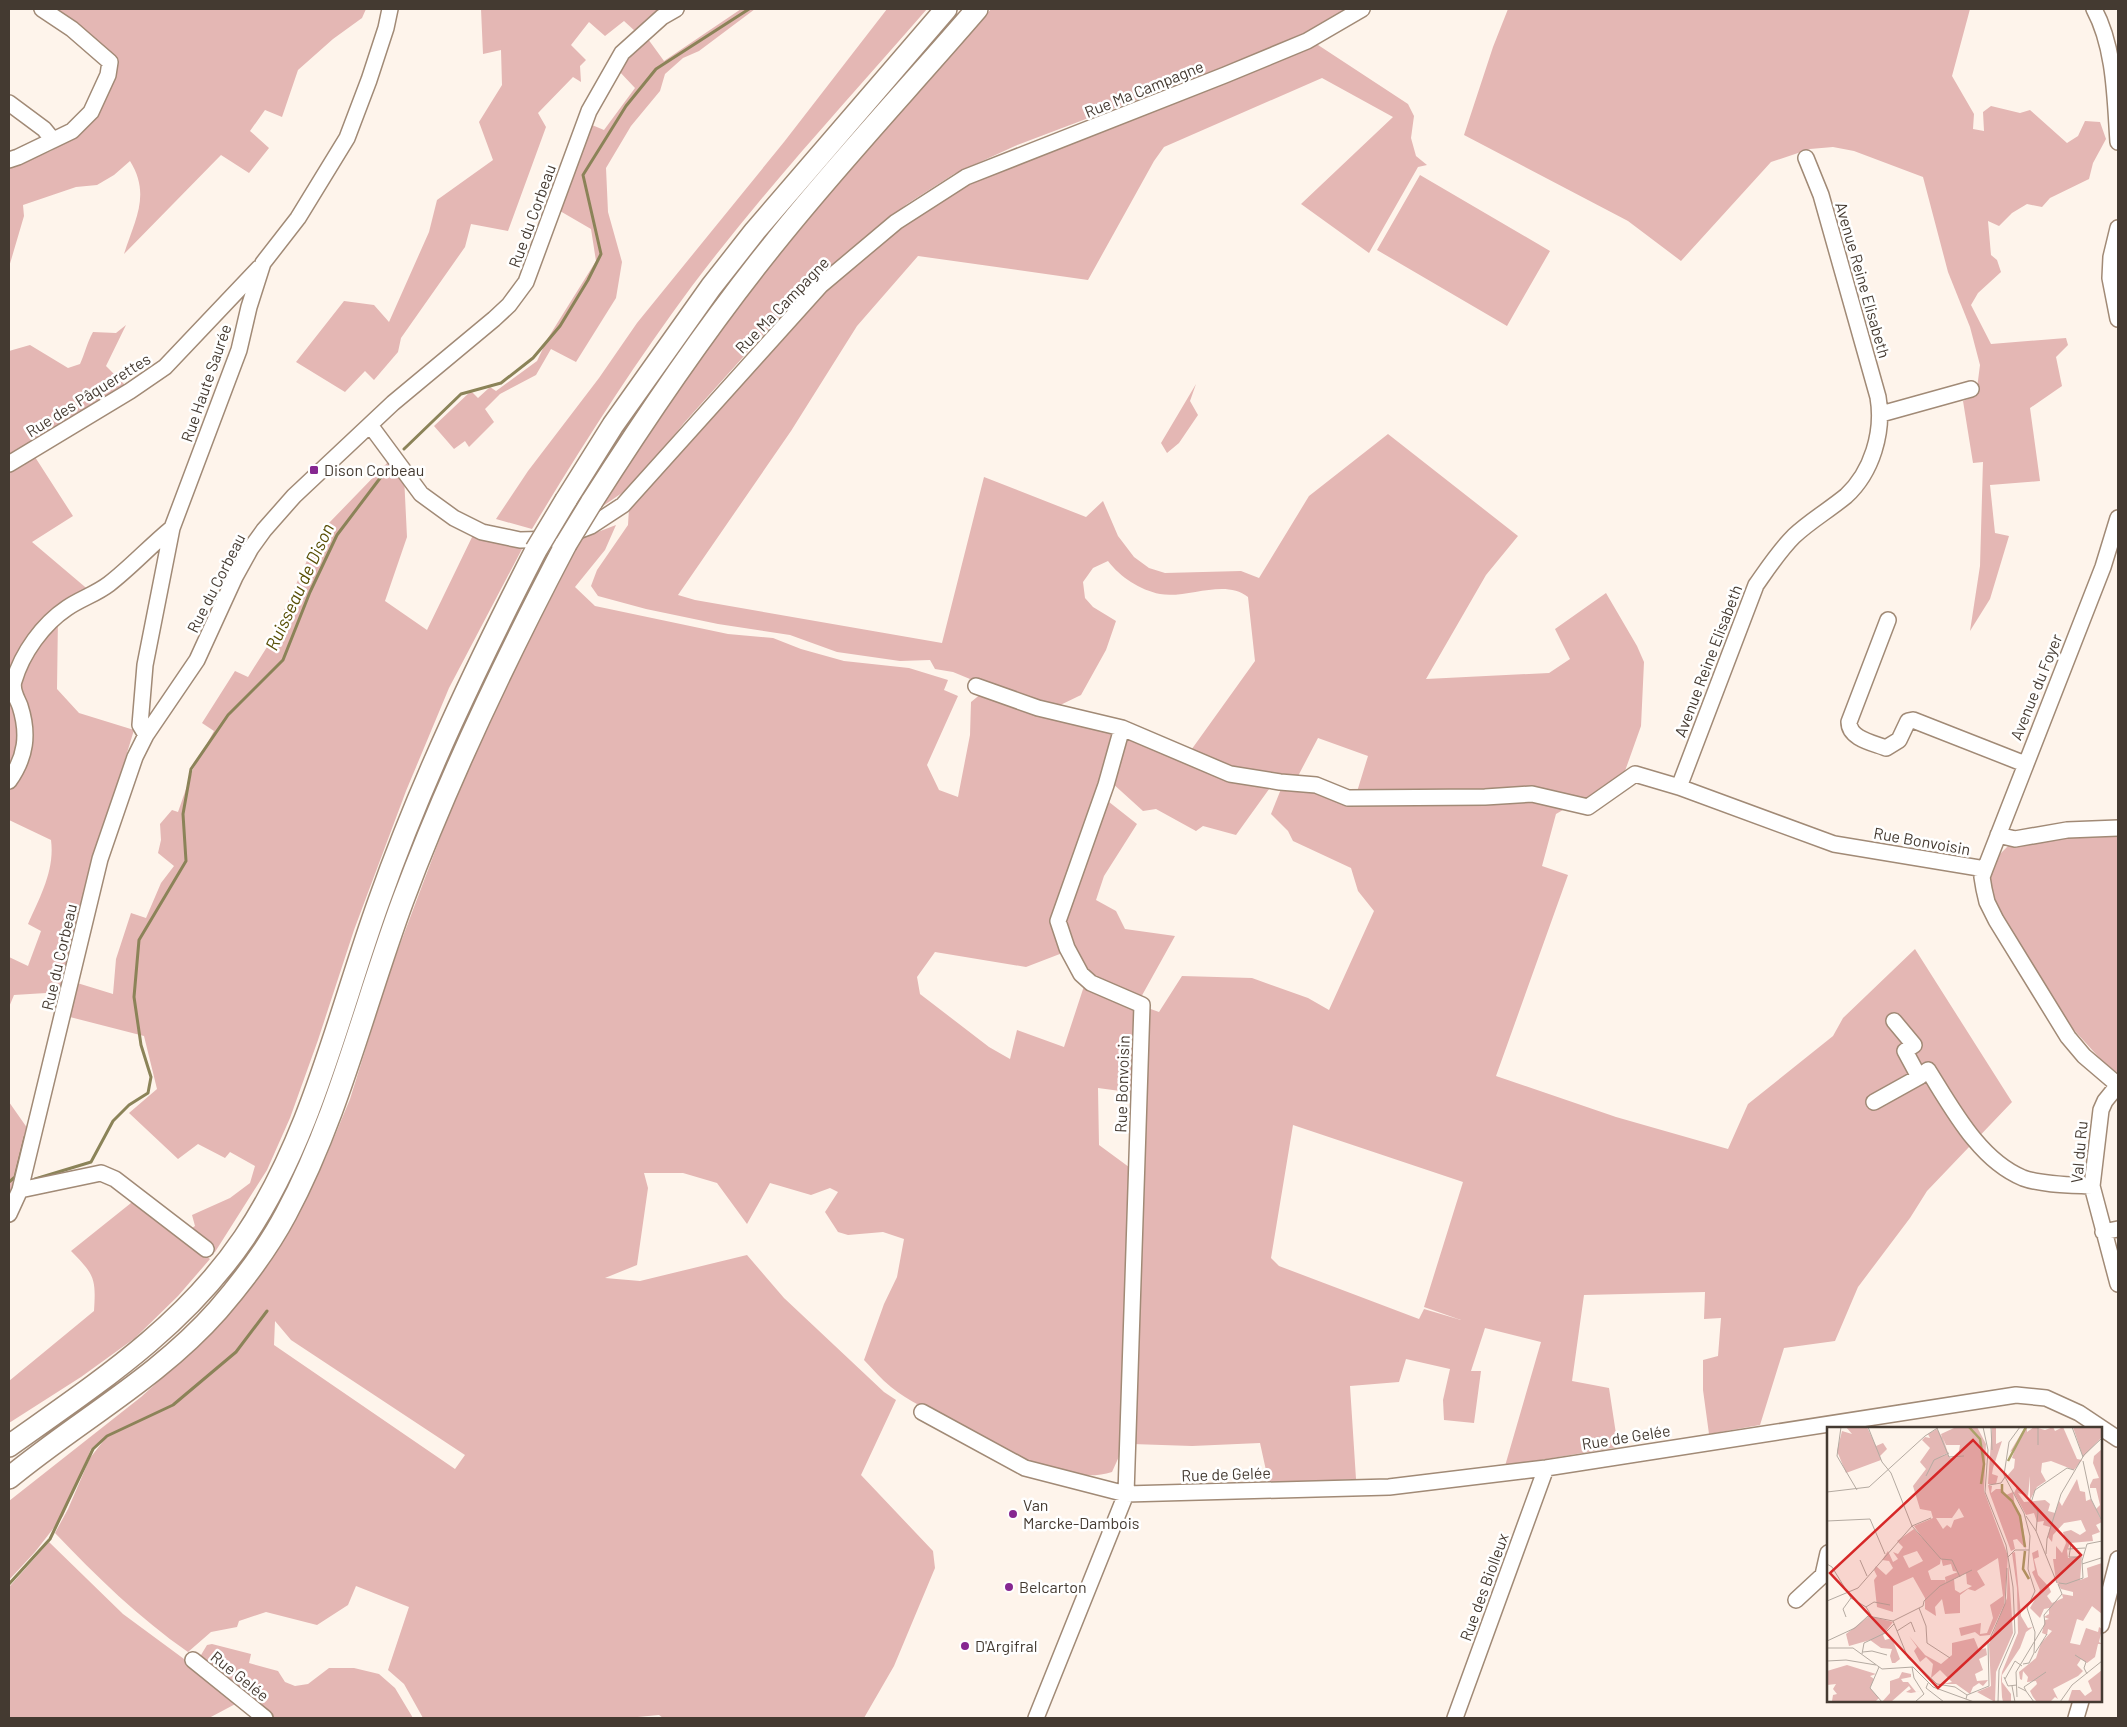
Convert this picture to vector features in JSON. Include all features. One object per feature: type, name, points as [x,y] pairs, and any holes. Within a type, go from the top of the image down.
[{"type":"highway","points":[[9,1446],[113,1372],[160,1334],[186,1310],[243,1240],[265,1205],[290,1154],[314,1097],[373,916],[401,839],[427,777],[468,683],[536,550],[619,417],[710,287],[755,231],[946,9]]},
{"type":"highway","points":[[9,1478],[56,1442],[129,1391],[192,1336],[218,1310],[240,1282],[285,1216],[310,1165],[335,1104],[390,934],[422,849],[456,768],[518,635],[566,544],[632,439],[684,362],[772,245],[977,9]]},
{"type":"street","points":[[9,160],[72,131],[91,112],[108,75],[110,62],[72,28],[42,9]]},
{"type":"street","name":"Rue Haute Saurée","points":[[146,735],[140,725],[145,665],[172,528],[239,350],[249,307],[263,264],[298,218],[347,138],[369,80],[390,9]]},
{"type":"street","name":"Rue du Corbeau","points":[[9,1214],[20,1190],[100,859],[135,757],[146,735],[197,660],[236,577],[260,536],[294,496],[393,403],[494,320],[509,305],[526,282],[589,111],[622,54],[662,17],[676,9]]},
{"type":"street","name":"Rue Ma Campagne","points":[[370,425],[421,494],[454,518],[482,532],[520,540],[557,539],[591,526],[623,506],[821,285],[896,222],[966,177],[1234,72],[1307,40],[1362,9]]},
{"type":"street","points":[[2094,9],[2106,40],[2112,72],[2118,142]]},
{"type":"street","points":[[9,103],[44,129],[53,140]]},
{"type":"street","name":"Avenue Reine Elisabeth","points":[[1679,787],[1756,585],[1774,558],[1793,537],[1845,496],[1858,483],[1869,463],[1876,444],[1881,414],[1878,398],[1821,195],[1806,158]]},
{"type":"street","points":[[2118,228],[2111,257],[2110,278],[2118,319]]},
{"type":"street","name":"Rue des Pâquerettes","points":[[9,464],[130,391],[165,367],[263,264]]},
{"type":"street","points":[[1881,414],[1970,389]]},
{"type":"street","name":"Avenue du Foyer","points":[[1985,870],[2103,567],[2118,518]]},
{"type":"street","points":[[9,781],[17,770],[26,743],[26,729],[14,694],[13,683],[21,662],[49,622],[68,608],[109,584],[172,528]]},
{"type":"street","points":[[1888,620],[1848,722],[1848,728],[1851,732],[1858,737],[1886,748],[1898,740],[1908,721],[1913,720],[2025,764]]},
{"type":"street","points":[[976,686],[1038,708],[1122,728]]},
{"type":"street","name":"Rue Bonvoisin","points":[[1126,1494],[1142,1005],[1091,983],[1081,974],[1067,948],[1058,921],[1106,785],[1122,728],[1230,774],[1280,782],[1316,785],[1348,798],[1485,797],[1532,794],[1588,807],[1635,774],[1679,787],[1834,844],[1985,870],[1982,877],[1987,902],[2036,987],[2068,1037],[2084,1056],[2118,1085]]},
{"type":"street","points":[[1998,835],[2015,839],[2067,830],[2118,828]]},
{"type":"street","points":[[1894,1020],[1914,1045],[1905,1051],[1919,1077]]},
{"type":"street","points":[[1874,1102],[1928,1070],[1972,1139],[2015,1174],[2025,1179],[2092,1186]]},
{"type":"street","name":"Val du Ru","points":[[2118,1085],[2105,1101],[2101,1110],[2092,1186],[2111,1231],[2118,1284]]},
{"type":"street","points":[[20,1190],[101,1172],[115,1179],[206,1249]]},
{"type":"street","name":"Rue de Gelée","points":[[1836,1427],[2016,1395],[2046,1398],[2079,1413],[2100,1427]]},
{"type":"street","name":"Rue de Gelée","points":[[922,1412],[1025,1468],[1126,1494],[1389,1487],[1546,1468],[1827,1428]]},
{"type":"street","name":"Rue de Gelée","points":[[2102,1428],[2118,1439]]},
{"type":"street","name":"Rue des Biolleux","points":[[1455,1718],[1546,1468]]},
{"type":"street","points":[[1036,1718],[1126,1494]]},
{"type":"street","points":[[1796,1600],[1823,1575],[1827,1557]]},
{"type":"street","points":[[2102,1621],[2118,1559]]},
{"type":"street","name":"Rue Gelée","points":[[194,1660],[265,1718]]},
{"type":"street","points":[[2076,1718],[2081,1702]]},
{"type":"shaded area","points":[[51,9],[366,9],[362,18],[333,39],[298,70],[282,117],[265,110],[250,131],[269,148],[249,173],[221,155],[124,254],[136,218],[140,196],[136,173],[130,161],[114,175],[97,185],[76,187],[23,205],[24,216],[9,267],[9,168],[51,151],[78,135],[114,73]]},
{"type":"shaded area","points":[[481,9],[664,9],[636,32],[624,21],[605,36],[589,22],[571,45],[586,60],[580,66],[581,82],[573,77],[538,113],[546,127],[508,231],[471,224],[465,247],[401,338],[398,352],[374,380],[365,371],[345,392],[296,362],[344,301],[374,305],[389,322],[429,232],[437,200],[493,160],[479,122],[502,85],[501,50],[483,54]]},
{"type":"shaded area","points":[[741,9],[755,9],[699,51],[683,58],[665,74],[660,91],[631,126],[606,168],[608,212],[622,262],[616,298],[576,362],[551,349],[536,375],[500,394],[485,409],[494,422],[469,447],[465,441],[454,449],[434,426],[471,391],[478,398],[490,387],[496,391],[537,361],[548,338],[596,261],[591,229],[560,211],[592,125],[604,130],[635,88],[618,70],[648,39],[664,61]]},
{"type":"shaded area","points":[[887,9],[927,9],[807,145],[692,286],[609,406],[532,529],[496,519],[528,471],[599,378],[637,323],[784,142]]},
{"type":"shaded area","points":[[991,9],[1352,9],[1319,27],[1260,53],[1015,146],[954,174],[907,204],[805,288],[684,423],[635,484],[603,506],[679,389],[739,306],[808,219]]},
{"type":"shaded area","points":[[1508,9],[1970,9],[1952,76],[1974,114],[1973,129],[1984,131],[1983,112],[1991,106],[2020,113],[2030,110],[2067,143],[2078,136],[2085,121],[2100,122],[2106,139],[2093,163],[2089,179],[2050,198],[2042,207],[2027,204],[2012,213],[1999,226],[1988,221],[1991,255],[1997,260],[2001,272],[1978,293],[1971,305],[1991,344],[2066,338],[2068,345],[2056,357],[2062,386],[2030,408],[2040,481],[1990,485],[1995,533],[2009,536],[1990,599],[1970,631],[1980,566],[1983,462],[1973,463],[1963,401],[1976,396],[1980,365],[1970,327],[1948,272],[1923,177],[1854,151],[1833,147],[1810,149],[1771,162],[1681,261],[1628,221],[1464,135],[1493,47]]},
{"type":"shaded area","points":[[1315,43],[1408,104],[1414,116],[1411,138],[1416,156],[1427,165],[1418,167],[1369,253],[1301,204],[1393,117],[1322,78],[1164,147],[1154,161],[1088,280],[918,256],[857,326],[791,431],[678,595],[695,600],[942,643],[984,477],[1086,517],[1103,501],[1118,536],[1134,557],[1149,568],[1165,573],[1241,571],[1259,578],[1309,496],[1388,434],[1518,536],[1486,575],[1426,679],[1549,673],[1570,659],[1555,629],[1606,593],[1637,646],[1644,662],[1641,726],[1625,771],[1588,799],[1572,800],[1482,793],[1356,795],[1368,756],[1318,738],[1297,778],[1255,775],[1189,753],[1255,661],[1248,597],[1228,589],[1171,595],[1160,594],[1131,582],[1108,561],[1093,568],[1083,582],[1085,598],[1093,607],[1116,621],[1106,650],[1081,695],[1052,709],[1036,706],[953,672],[935,669],[930,660],[900,661],[837,652],[790,635],[718,624],[646,609],[598,596],[591,586],[597,570],[628,525],[629,508],[806,305],[903,219],[975,178]]},
{"type":"shaded area","points":[[1420,175],[1550,251],[1507,326],[1377,250]]},
{"type":"shaded area","points":[[126,325],[106,366],[126,386],[98,400],[9,458],[9,351],[30,345],[68,368],[80,364],[93,332],[116,333]]},
{"type":"shaded area","points":[[1196,384],[1190,401],[1198,415],[1179,443],[1167,453],[1161,443]]},
{"type":"shaded area","points":[[35,457],[73,516],[32,542],[91,592],[51,613],[10,676],[16,712],[17,734],[9,770],[9,470]]},
{"type":"shaded area","points":[[389,461],[404,476],[407,537],[385,601],[427,630],[474,533],[522,549],[449,688],[406,791],[354,930],[290,1118],[267,1170],[215,1252],[189,1230],[195,1226],[192,1215],[230,1198],[250,1183],[255,1166],[230,1152],[225,1158],[198,1144],[178,1159],[129,1113],[157,1089],[144,1036],[66,1016],[74,982],[113,994],[116,959],[131,913],[146,918],[161,883],[174,866],[158,853],[161,840],[160,824],[172,810],[178,812],[193,769],[214,731],[202,723],[235,671],[248,677],[267,647],[311,552],[328,524]]},
{"type":"shaded area","points":[[616,525],[605,550],[575,587],[595,606],[728,634],[773,638],[801,649],[844,661],[909,668],[948,680],[944,690],[958,696],[927,765],[939,790],[958,797],[970,735],[971,702],[982,693],[1118,731],[1055,923],[1065,952],[1026,967],[935,952],[917,977],[920,994],[989,1047],[1010,1059],[1017,1030],[1064,1047],[1085,983],[1133,1005],[1137,1015],[1135,1093],[1098,1088],[1099,1145],[1133,1170],[1121,1452],[1112,1472],[1093,1475],[1072,1474],[1029,1461],[912,1401],[880,1377],[864,1360],[884,1304],[897,1277],[904,1239],[883,1232],[848,1235],[838,1232],[825,1212],[838,1192],[830,1188],[811,1195],[770,1183],[747,1224],[717,1183],[683,1173],[644,1173],[648,1188],[637,1265],[605,1278],[640,1281],[747,1255],[784,1298],[884,1392],[896,1400],[861,1475],[933,1551],[935,1568],[894,1666],[864,1718],[663,1718],[659,1715],[627,1718],[423,1718],[404,1684],[388,1670],[409,1607],[356,1586],[348,1605],[317,1625],[266,1612],[239,1621],[237,1627],[211,1632],[188,1652],[118,1596],[55,1533],[68,1509],[90,1458],[108,1435],[91,1449],[63,1516],[35,1552],[9,1580],[9,1501],[141,1397],[216,1329],[269,1261],[290,1228],[326,1157],[350,1099],[390,971],[466,769],[512,674],[582,538]],"holes":[[[275,1321],[291,1340],[465,1455],[455,1469],[274,1345]]]},
{"type":"shaded area","points":[[58,616],[57,689],[79,713],[134,730],[83,897],[62,992],[14,995],[9,1007],[9,957],[28,966],[41,931],[28,924],[46,883],[52,851],[51,840],[9,820],[9,787],[25,756],[15,687],[21,666]]},
{"type":"shaded area","points":[[1124,733],[1272,785],[1236,835],[1203,826],[1196,831],[1156,809],[1143,811],[1111,782]]},
{"type":"shaded area","points":[[1288,785],[1339,799],[1527,797],[1568,807],[1556,814],[1542,866],[1568,875],[1496,1076],[1616,1117],[1728,1149],[1748,1104],[1833,1036],[1843,1018],[1915,949],[2012,1102],[1927,1191],[1910,1218],[1858,1287],[1835,1341],[1784,1348],[1760,1425],[1709,1434],[1703,1390],[1703,1360],[1718,1356],[1721,1318],[1704,1319],[1705,1292],[1584,1295],[1572,1381],[1609,1388],[1618,1447],[1505,1466],[1541,1342],[1485,1328],[1471,1371],[1481,1371],[1474,1423],[1444,1420],[1443,1400],[1450,1369],[1406,1359],[1399,1382],[1350,1386],[1356,1479],[1269,1484],[1260,1443],[1192,1446],[1132,1444],[1145,1007],[1159,1012],[1182,976],[1252,978],[1308,998],[1329,1010],[1374,911],[1358,891],[1351,868],[1293,841],[1288,831],[1271,814],[1281,789]],"holes":[[[1293,1125],[1463,1182],[1424,1307],[1461,1320],[1424,1309],[1419,1319],[1279,1266],[1271,1258]]]},
{"type":"shaded area","points":[[1104,798],[1137,824],[1104,876],[1096,900],[1116,911],[1125,929],[1175,936],[1140,999],[1084,972],[1061,919]]},
{"type":"shaded area","points":[[2073,831],[2118,832],[2118,1073],[2104,1063],[2073,1029],[1995,908],[1988,883],[1993,861],[2008,846]]},
{"type":"shaded area","points":[[9,1102],[30,1132],[21,1167],[9,1199]]},
{"type":"shaded area","points":[[136,1199],[210,1259],[178,1296],[135,1338],[81,1377],[9,1423],[9,1381],[94,1311],[95,1292],[92,1278],[85,1266],[71,1251]]},
{"type":"shaded area","points":[[49,1542],[123,1614],[241,1701],[209,1718],[9,1718],[9,1587]]},
{"type":"shaded area","points":[[212,1644],[251,1654],[249,1663],[278,1671],[285,1682],[295,1686],[308,1684],[329,1668],[354,1668],[379,1674],[395,1688],[413,1718],[272,1718],[198,1660],[207,1645]]},
{"type":"waterway","name":"Ruisseau de Dison","points":[[404,449],[461,394],[501,383],[533,358],[560,326],[588,280],[601,254],[583,175],[626,106],[656,69],[749,9]]},
{"type":"waterway","name":"Ruisseau de Dison","points":[[35,1179],[91,1162],[113,1121],[129,1105],[148,1093],[151,1077],[141,1045],[134,997],[139,940],[186,861],[183,814],[191,769],[228,715],[283,660],[310,592],[337,535],[387,469]]},
{"type":"waterway","points":[[9,1182],[15,1177],[25,1137]]},
{"type":"waterway","points":[[9,1584],[50,1539],[93,1449],[107,1436],[173,1405],[236,1352],[267,1311]]},
{"type":"place","name":"Dison Corbeau","points":[[314,470]]},
{"type":"place","name":"Van Marcke-Dambois","points":[[1013,1514]]},
{"type":"place","name":"Belcarton","points":[[1009,1587]]},
{"type":"place","name":"D'Argifral","points":[[965,1646]]}]
